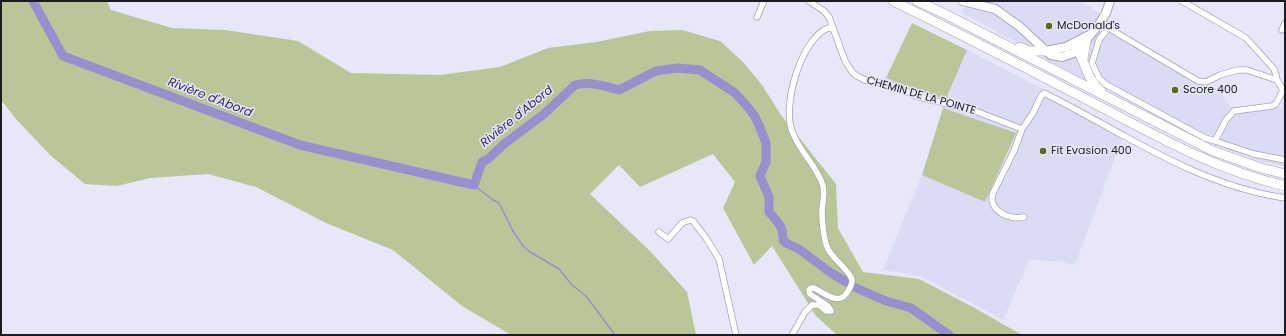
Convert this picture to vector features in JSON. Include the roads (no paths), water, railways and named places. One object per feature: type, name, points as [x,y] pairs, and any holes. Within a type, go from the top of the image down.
[{"type":"highway","points":[[893,1],[1209,162],[1258,179],[1285,186]]},
{"type":"highway","points":[[917,1],[1198,144],[1246,163],[1285,174]]},
{"type":"highway","points":[[945,14],[965,21],[1002,40],[1028,51],[1046,51]]},
{"type":"highway","points":[[1083,59],[1088,37]]},
{"type":"highway","points":[[1075,47],[1083,59],[1090,79],[1095,87],[1188,137],[1198,144]]},
{"type":"main road","points":[[963,1],[987,6],[1000,11],[1051,55],[1062,57],[1073,54],[1075,47],[1088,37],[1100,23],[1106,13],[1110,1]]},
{"type":"street","points":[[757,17],[764,1]]},
{"type":"street","name":"CHEMIN DE LA POINTE","points":[[809,1],[824,11],[829,17],[845,61],[853,72],[860,78],[883,83],[916,96],[975,111],[1022,128]]},
{"type":"street","points":[[1182,1],[1246,38],[1274,70],[1277,80],[1284,90],[1278,101],[1272,106],[1234,111],[1226,120],[1215,141]]},
{"type":"street","points":[[1282,30],[1285,22]]},
{"type":"street","points":[[1100,23],[1198,81],[1206,82],[1220,75],[1243,70],[1277,80]]},
{"type":"street","points":[[792,335],[805,312],[812,305],[819,305],[826,311],[831,311],[828,306],[810,294],[809,290],[811,288],[814,288],[836,299],[841,299],[848,292],[851,284],[850,274],[836,261],[828,250],[822,222],[823,187],[816,172],[802,152],[791,130],[790,119],[791,94],[796,74],[803,57],[812,41],[819,33],[828,28],[833,29]]},
{"type":"street","points":[[1108,28],[1099,40],[1092,63],[1099,78],[1105,84],[1194,133],[1254,154],[1285,160]]},
{"type":"street","points":[[1088,37],[1099,40]]},
{"type":"street","points":[[1024,217],[1018,219],[1006,217],[992,203],[993,193],[1014,151],[1022,128],[1044,94],[1177,164],[1258,193],[1285,198]]},
{"type":"street","points":[[659,232],[668,239],[682,224],[690,220],[693,221],[706,238],[720,264],[736,335]]},
{"type":"waterway","name":"Rivière d'Abord","points":[[33,1],[63,56],[300,145],[474,185],[482,162],[488,159],[504,144],[544,114],[575,85],[591,84],[619,90],[656,71],[677,68],[700,70],[735,93],[754,115],[759,125],[766,143],[766,162],[760,176],[769,197],[769,212],[781,227],[783,240],[799,249],[831,273],[848,283]]},
{"type":"waterway","points":[[474,185],[499,203],[513,231],[523,246],[530,252],[559,269],[572,285],[586,296],[615,335]]},
{"type":"waterway","name":"Rivière d'Abord","points":[[854,287],[886,301],[911,308],[949,335]]},
{"type":"place","name":"McDonald's","points":[[1049,26]]},
{"type":"place","name":"Score 400","points":[[1175,90]]},
{"type":"place","name":"Fit Evasion 400","points":[[1043,151]]}]
